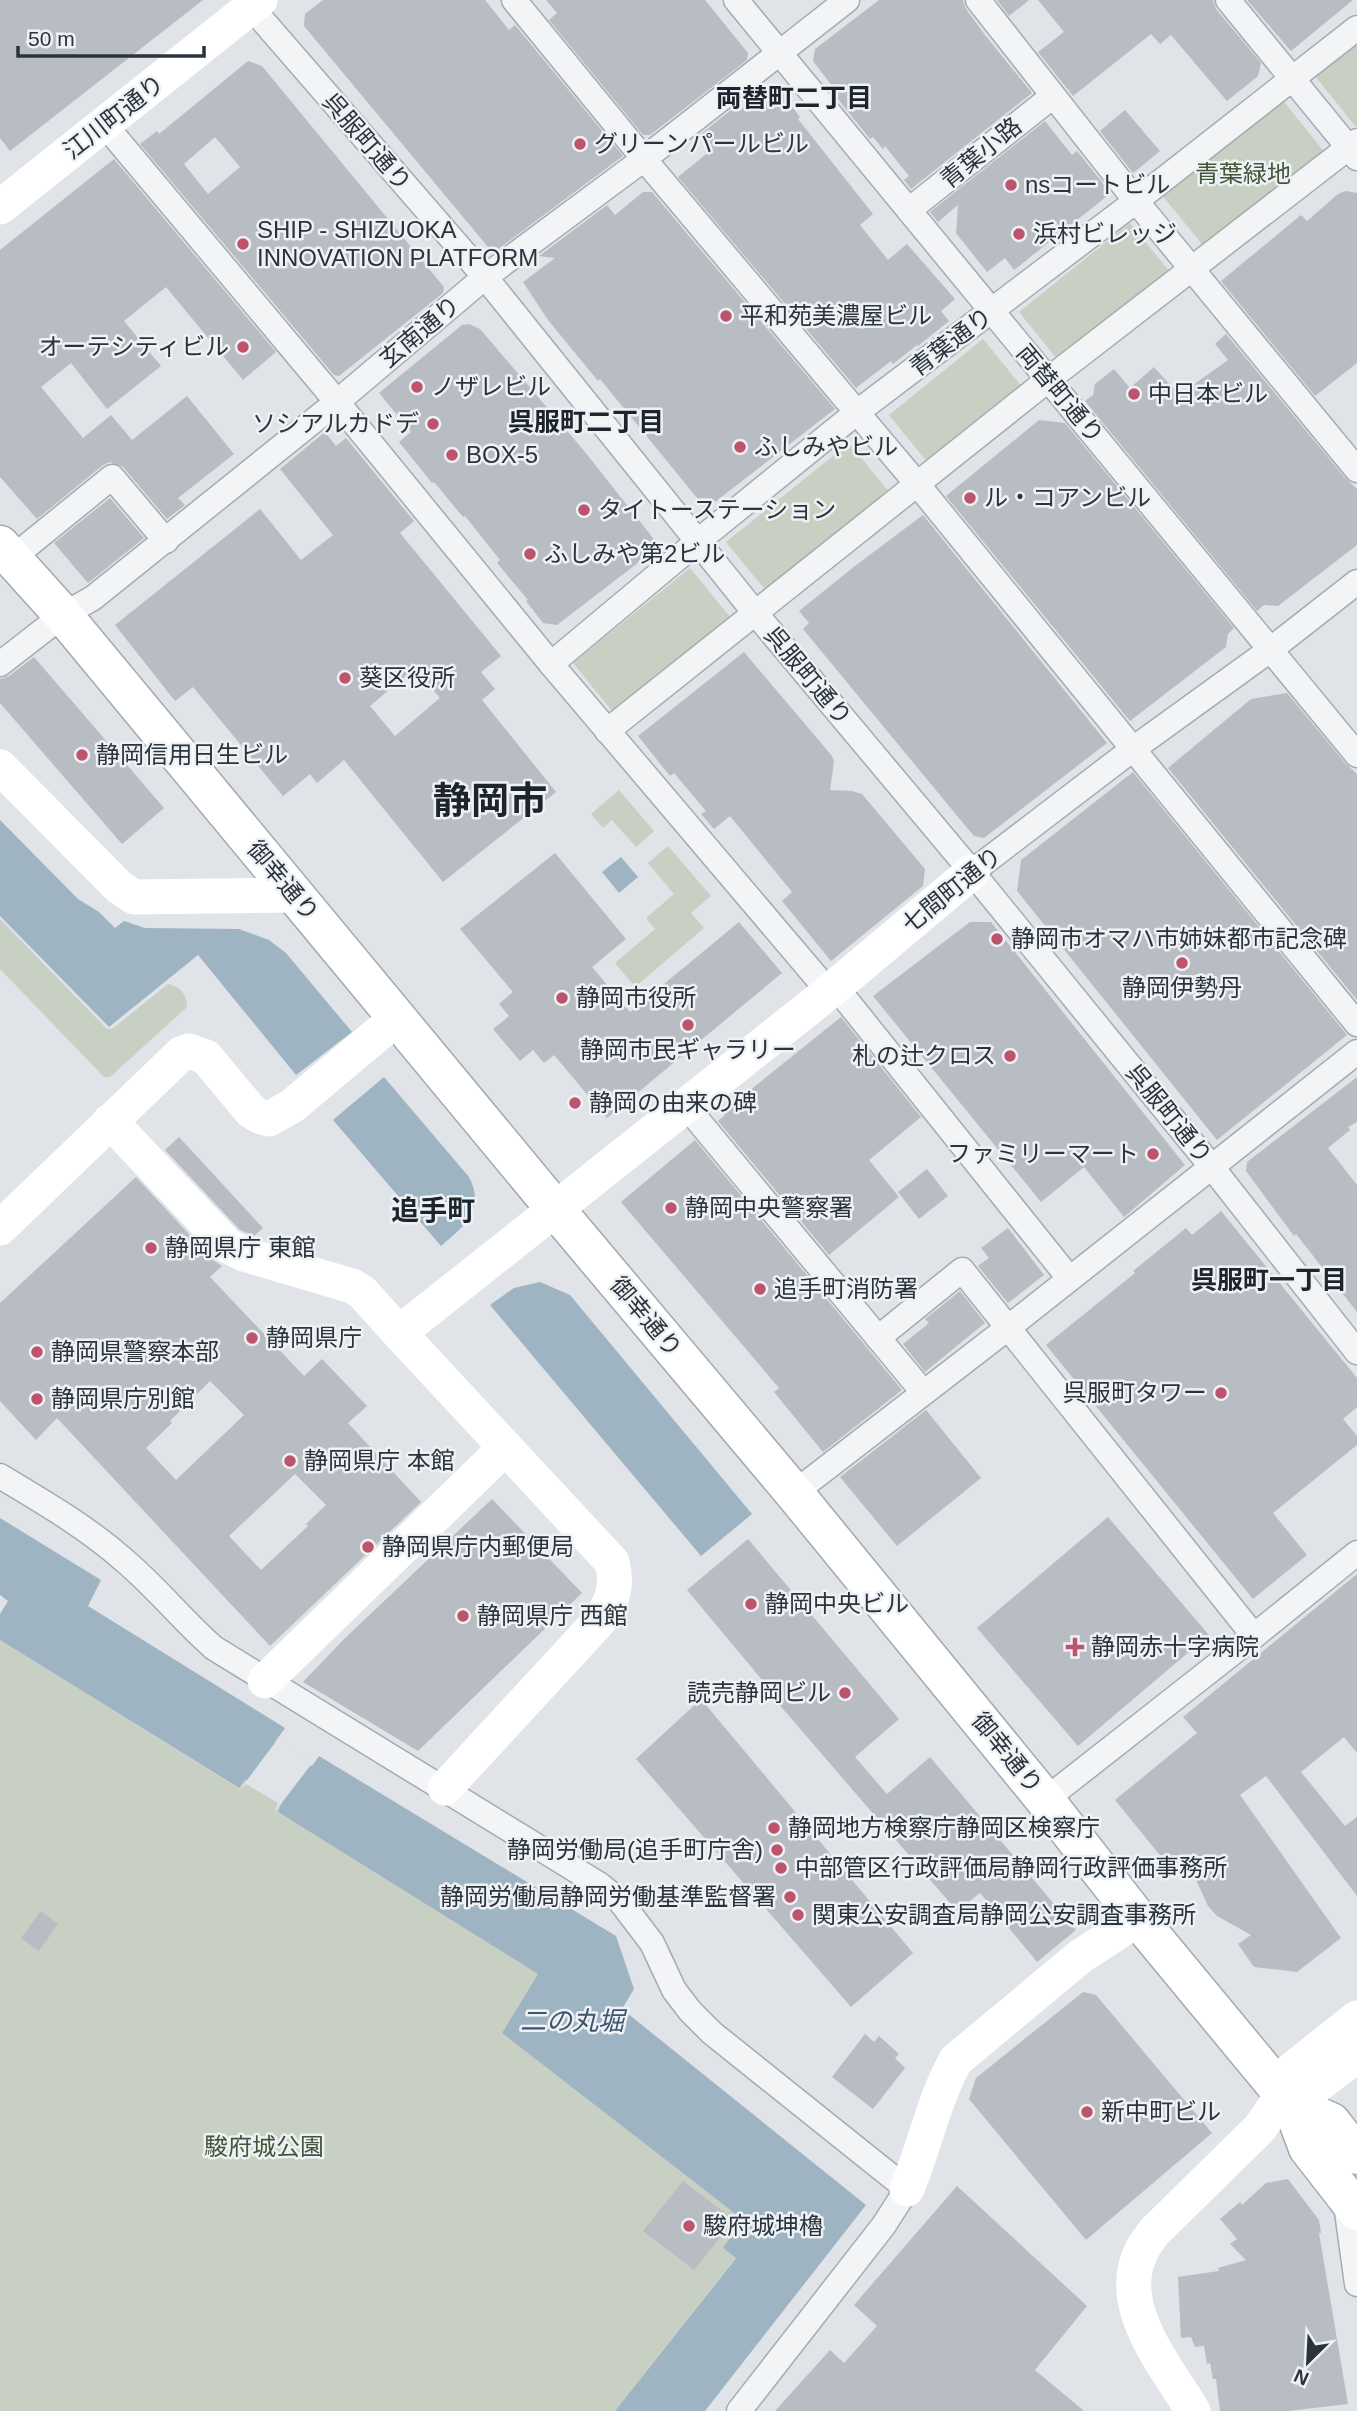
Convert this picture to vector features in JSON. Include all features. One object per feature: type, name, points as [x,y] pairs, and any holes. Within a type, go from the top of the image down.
[{"type":"main road","name":"御幸通り","points":[[6,552],[63,615],[794,1493],[1283,2094]]},
{"type":"main road","points":[[1283,2094],[1331,2122],[1357,2155]]},
{"type":"main road","points":[[1283,2094],[1308,2148],[1351,2204]]},
{"type":"street","points":[[514,0],[918,485],[1357,1024]]},
{"type":"street","name":"両替町通り","points":[[736,0],[1357,755]]},
{"type":"street","name":"玄南通り","points":[[0,664],[63,615],[93,598],[166,541],[485,278],[644,159],[847,0]]},
{"type":"street","points":[[978,0],[1136,201],[1357,470]]},
{"type":"street","points":[[607,731],[1192,268],[1354,149],[1291,78],[1228,0]]},
{"type":"street","name":"江川町通り","points":[[0,207],[105,125],[252,2]]},
{"type":"street","name":"呉服町通り","points":[[252,2],[485,278],[756,614],[972,872],[1211,1166],[1357,1352]]},
{"type":"street","name":"青葉通り","points":[[551,664],[856,413],[1136,201],[1357,28]]},
{"type":"street","name":"青葉小路","points":[[909,210],[1053,96]]},
{"type":"street","points":[[105,125],[607,731],[832,989],[1069,1278]]},
{"type":"street","points":[[6,552],[112,477],[166,541]]},
{"type":"street","name":"七間町通り","points":[[399,1333],[832,989],[972,872],[1357,582]]},
{"type":"street","points":[[0,767],[119,887],[134,897],[295,895]]},
{"type":"street","points":[[0,1228],[181,1054],[189,1051],[206,1057],[251,1111],[268,1119],[279,1115],[311,1091],[397,1018]]},
{"type":"street","points":[[794,1493],[1357,1052]]},
{"type":"street","points":[[686,1106],[923,1392]]},
{"type":"street","points":[[110,1121],[228,1246],[244,1254],[352,1286],[362,1292],[612,1562],[616,1586],[614,1596],[601,1619],[445,1788]]},
{"type":"street","points":[[878,1338],[962,1270],[1254,1636]]},
{"type":"street","points":[[265,1681],[505,1448]]},
{"type":"street","points":[[0,1476],[93,1534],[128,1563],[190,1628],[214,1648],[570,1865],[620,1901],[652,1943],[674,1990],[690,2011],[712,2033],[907,2189]]},
{"type":"street","points":[[1045,1800],[1357,1552]]},
{"type":"street","points":[[739,2411],[884,2225],[907,2189],[944,2082],[956,2060],[1081,1956],[1138,1919]]},
{"type":"street","points":[[1194,2411],[1145,2331],[1136,2310],[1133,2288],[1141,2250],[1154,2232],[1260,2127],[1283,2094],[1357,2018]]},
{"type":"street","points":[[1283,2094],[1357,2055]]},
{"type":"street","points":[[1351,2204],[1357,2284]]},
{"type":"green space","name":"青葉緑地","points":[[1357,43],[1357,126],[1356,127],[1315,76]]},
{"type":"green space","name":"青葉緑地","points":[[1281,98],[1326,154],[1206,249],[1161,194]]},
{"type":"green space","name":"青葉緑地","points":[[1130,223],[1169,271],[1058,360],[1019,312]]},
{"type":"green space","points":[[983,339],[1022,387],[928,463],[889,415]]},
{"type":"green space","points":[[849,443],[890,493],[767,592],[726,542]]},
{"type":"green space","points":[[690,568],[730,617],[613,712],[573,663]]},
{"type":"green space","points":[[619,790],[654,831],[636,847],[612,820],[603,828],[591,814]]},
{"type":"green space","points":[[668,846],[711,896],[691,913],[704,928],[635,987],[615,963],[655,929],[646,918],[674,894],[648,863]]},
{"type":"green space","points":[[0,919],[107,1029],[112,1029],[168,984],[182,992],[187,1007],[110,1077],[104,1077],[0,969]]},
{"type":"green space","name":"駿府城公園","points":[[0,1640],[238,1788],[245,1780],[283,1802],[278,1812],[539,1974],[502,2033],[742,2219],[724,2248],[736,2257],[615,2411],[0,2411]]},
{"type":"water","points":[[0,820],[78,899],[99,912],[115,928],[124,921],[145,928],[239,929],[269,940],[286,953],[352,1032],[296,1075],[198,955],[109,1027],[0,916]]},
{"type":"water","points":[[621,857],[638,877],[619,893],[602,872]]},
{"type":"water","points":[[384,1077],[469,1177],[474,1189],[474,1208],[470,1216],[441,1246],[333,1120]]},
{"type":"water","points":[[540,1282],[570,1295],[752,1514],[701,1556],[490,1305],[514,1288]]},
{"type":"water","name":"二の丸堀","points":[[0,1518],[101,1580],[88,1606],[285,1728],[275,1742],[312,1766],[319,1756],[616,1936],[634,1989],[622,2009],[866,2205],[705,2411],[615,2411],[736,2258],[723,2248],[742,2219],[502,2033],[538,1974],[278,1812],[282,1802],[245,1780],[239,1788],[0,1640],[0,1614],[8,1601],[0,1595]]},
{"type":"pier","points":[[286,1728],[288,1730],[280,1741],[312,1762],[320,1753],[274,1813],[278,1803],[246,1784],[238,1792]]},
{"type":"building","points":[[0,0],[203,0],[10,151],[0,138]]},
{"type":"building","points":[[323,0],[485,0],[509,30],[515,25],[623,156],[493,253],[304,26],[305,14]]},
{"type":"building","points":[[546,0],[705,0],[748,53],[747,60],[650,135],[643,135],[549,20],[557,13]]},
{"type":"building","points":[[879,0],[963,0],[966,9],[985,35],[1032,93],[911,189],[904,180],[909,176],[885,146],[883,149],[873,137],[870,139],[833,93],[836,91],[813,61],[815,49]]},
{"type":"building","points":[[997,0],[1029,0],[1009,16]]},
{"type":"building","points":[[1038,0],[1213,0],[1216,9],[1261,63],[1258,76],[1227,101],[1171,35],[1160,44],[1151,34],[1073,96],[1038,52],[1064,32]]},
{"type":"building","points":[[1247,0],[1353,0],[1291,51]]},
{"type":"building","points":[[248,61],[262,66],[444,287],[443,293],[339,376],[334,375],[140,144],[157,131],[159,134]],"holes":[[[215,137],[240,167],[208,194],[184,164]]]},
{"type":"building","points":[[770,87],[793,94],[786,99],[800,117],[798,119],[873,214],[860,225],[888,260],[907,244],[955,299],[941,311],[949,321],[918,346],[893,364],[891,361],[856,388],[678,177],[710,151],[698,136],[740,103],[738,112]]},
{"type":"building","points":[[1125,110],[1160,151],[1133,173],[1100,131]]},
{"type":"building","points":[[1045,121],[1072,155],[1077,151],[1111,193],[1014,270],[1005,258],[987,272],[956,233],[958,205],[938,222],[930,212]]},
{"type":"building","points":[[114,159],[276,352],[243,380],[166,287],[124,321],[161,366],[107,409],[71,363],[41,387],[83,438],[111,415],[132,440],[187,396],[234,454],[178,498],[185,505],[167,519],[123,467],[110,462],[37,519],[0,477],[0,250]]},
{"type":"building","points":[[1346,191],[1357,193],[1357,363],[1315,396],[1221,281],[1301,215],[1307,221],[1338,194]]},
{"type":"building","points":[[643,192],[652,192],[835,409],[706,509],[548,320],[523,282],[555,258],[539,256],[607,205],[615,215]]},
{"type":"building","points":[[469,324],[480,329],[585,452],[653,538],[656,549],[557,625],[543,623],[497,563],[500,560],[465,516],[463,517],[434,482],[432,483],[399,442],[411,432],[379,393],[462,325]]},
{"type":"building","points":[[1226,334],[1357,489],[1357,545],[1278,606],[1264,605],[1257,611],[1085,401],[1093,395],[1095,384],[1114,369],[1130,388],[1154,367],[1179,395],[1228,360],[1215,344]]},
{"type":"building","points":[[1039,420],[1065,423],[1234,628],[1228,634],[1226,647],[1130,721],[946,496]]},
{"type":"building","points":[[325,432],[336,446],[346,438],[414,521],[400,533],[501,656],[481,672],[495,689],[482,700],[556,792],[443,882],[344,760],[317,783],[310,774],[283,796],[193,687],[175,701],[115,625],[260,509],[301,560],[333,535],[280,469]],"holes":[[[415,668],[440,698],[395,736],[370,706]]]},
{"type":"building","points":[[110,498],[144,538],[88,583],[54,543]]},
{"type":"building","points":[[923,515],[1107,743],[984,838],[974,836],[803,629],[809,623],[799,611]]},
{"type":"building","points":[[744,652],[832,756],[834,762],[830,790],[862,794],[925,869],[923,886],[831,961],[782,901],[792,892],[730,816],[714,829],[701,814],[706,811],[674,773],[670,776],[638,736]]},
{"type":"building","name":"静岡信用日生ビル","points":[[34,657],[164,808],[122,844],[0,703],[0,679],[9,676]]},
{"type":"building","points":[[1287,693],[1357,774],[1357,1000],[1168,768],[1251,699]]},
{"type":"building","name":"静岡伊勢丹","points":[[1133,772],[1347,1035],[1217,1140],[1017,891],[1021,860]]},
{"type":"building","name":"静岡市役所","points":[[555,853],[626,939],[592,967],[630,1012],[739,922],[782,973],[607,1118],[554,1055],[544,1063],[533,1050],[520,1061],[493,1029],[509,1016],[499,1004],[513,992],[460,929]]},
{"type":"building","name":"札の辻クロス","points":[[970,922],[991,922],[1185,1165],[1124,1217],[1084,1167],[1041,1202],[873,996]]},
{"type":"building","points":[[841,1017],[921,1117],[869,1160],[899,1197],[829,1255],[718,1121],[725,1115],[723,1112]]},
{"type":"building","points":[[1357,1077],[1357,1122],[1348,1127],[1350,1130],[1328,1148],[1357,1185],[1357,1312],[1296,1234],[1294,1236],[1246,1171],[1247,1162]]},
{"type":"building","points":[[179,1137],[263,1228],[254,1236],[240,1230],[165,1150]]},
{"type":"building","points":[[695,1140],[902,1390],[823,1452],[774,1392],[779,1388],[621,1202]]},
{"type":"building","points":[[927,1169],[948,1196],[919,1219],[898,1192]]},
{"type":"building","name":"静岡県庁 本館","points":[[136,1177],[213,1260],[222,1266],[210,1277],[304,1376],[322,1359],[367,1406],[348,1423],[421,1502],[270,1646],[57,1418],[36,1440],[0,1401],[0,1303]],"holes":[[[210,1381],[244,1415],[176,1480],[146,1448]],[[295,1474],[326,1505],[306,1524],[308,1526],[261,1570],[229,1536]]]},
{"type":"building","name":"呉服町タワー","points":[[1221,1211],[1357,1378],[1357,1407],[1343,1419],[1357,1436],[1357,1445],[1273,1513],[1307,1555],[1253,1599],[1046,1345],[1186,1228],[1192,1235]]},
{"type":"building","points":[[1008,1228],[1044,1275],[1008,1303],[978,1266],[989,1258],[981,1248]]},
{"type":"building","points":[[960,1291],[985,1323],[925,1372],[903,1344],[929,1323],[925,1319]]},
{"type":"building","points":[[926,1410],[981,1478],[897,1546],[840,1477]]},
{"type":"building","name":"静岡県庁 西館","points":[[492,1499],[582,1593],[418,1751],[303,1682],[343,1640]]},
{"type":"building","points":[[1108,1517],[1209,1635],[1078,1746],[977,1628]]},
{"type":"building","points":[[748,1539],[899,1719],[855,1757],[887,1794],[930,1757],[1076,1930],[1037,1962],[980,1893],[957,1911],[771,1695],[773,1693],[687,1590]]},
{"type":"building","points":[[1357,1574],[1357,1753],[1344,1737],[1301,1772],[1345,1826],[1357,1817],[1357,1896],[1266,1776],[1240,1795],[1341,1938],[1297,1972],[1254,1967],[1238,1944],[1251,1935],[1217,1916],[1208,1906],[1197,1882],[1181,1862],[1172,1870],[1115,1800],[1197,1733],[1183,1717]]},
{"type":"building","points":[[701,1699],[913,1953],[851,2007],[636,1759]]},
{"type":"building","points":[[41,1911],[58,1924],[39,1951],[21,1938]]},
{"type":"building","name":"新中町ビル","points":[[1083,1992],[1096,1995],[1212,2133],[1086,2240],[969,2099],[976,2078]]},
{"type":"building","points":[[865,2034],[874,2042],[879,2036],[899,2054],[895,2058],[905,2068],[873,2109],[832,2077]]},
{"type":"building","points":[[1288,2179],[1319,2220],[1348,2404],[1288,2411],[1220,2411],[1216,2379],[1213,2379],[1210,2363],[1207,2364],[1204,2346],[1195,2347],[1191,2337],[1181,2338],[1178,2277],[1219,2271],[1218,2268],[1246,2260],[1230,2244],[1237,2239],[1220,2219],[1240,2202],[1242,2205],[1266,2183]]},
{"type":"building","name":"駿府城坤櫓","points":[[683,2181],[734,2220],[694,2270],[643,2231]]},
{"type":"building","points":[[957,2186],[1087,2306],[1035,2370],[1084,2411],[775,2411],[830,2350],[844,2363],[877,2326],[854,2305]]},
{"type":"place","name":"グリーンパールビル","points":[[580,144]]},
{"type":"place","name":"nsコートビル","points":[[1011,185]]},
{"type":"place","name":"浜村ビレッジ","points":[[1019,234]]},
{"type":"place","name":"SHIP - SHIZUOKA INNOVATION PLATFORM","points":[[243,244]]},
{"type":"place","name":"平和苑美濃屋ビル","points":[[726,316]]},
{"type":"place","name":"オーテシティビル","points":[[243,347]]},
{"type":"place","name":"ノザレビル","points":[[417,387]]},
{"type":"place","name":"中日本ビル","points":[[1134,394]]},
{"type":"place","name":"ソシアルカドデ","points":[[433,424]]},
{"type":"place","name":"ふしみやビル","points":[[740,447]]},
{"type":"place","name":"BOX-5","points":[[452,455]]},
{"type":"place","name":"ル・コアンビル","points":[[970,498]]},
{"type":"place","name":"タイトーステーション","points":[[584,510]]},
{"type":"place","name":"ふしみや第2ビル","points":[[530,554]]},
{"type":"place","name":"葵区役所","points":[[345,678]]},
{"type":"place","name":"静岡信用日生ビル","points":[[82,755]]},
{"type":"place","name":"静岡市オマハ市姉妹都市記念碑","points":[[997,939]]},
{"type":"place","name":"静岡伊勢丹","points":[[1182,963]]},
{"type":"place","name":"静岡市役所","points":[[562,998]]},
{"type":"place","name":"静岡市民ギャラリー","points":[[688,1025]]},
{"type":"place","name":"札の辻クロス","points":[[1010,1056]]},
{"type":"place","name":"静岡の由来の碑","points":[[575,1103]]},
{"type":"place","name":"ファミリーマート","points":[[1153,1154]]},
{"type":"place","name":"静岡中央警察署","points":[[671,1208]]},
{"type":"place","name":"静岡県庁 東館","points":[[151,1248]]},
{"type":"place","name":"追手町消防署","points":[[760,1289]]},
{"type":"place","name":"静岡県庁","points":[[252,1338]]},
{"type":"place","name":"静岡県警察本部","points":[[37,1352]]},
{"type":"place","name":"呉服町タワー","points":[[1221,1393]]},
{"type":"place","name":"静岡県庁別館","points":[[37,1399]]},
{"type":"place","name":"静岡県庁 本館","points":[[290,1461]]},
{"type":"place","name":"静岡県庁内郵便局","points":[[368,1547]]},
{"type":"place","name":"静岡中央ビル","points":[[751,1604]]},
{"type":"place","name":"静岡県庁 西館","points":[[463,1616]]},
{"type":"place","name":"静岡赤十字病院","points":[[1075,1647]]},
{"type":"place","name":"読売静岡ビル","points":[[845,1693]]},
{"type":"place","name":"静岡地方検察庁静岡区検察庁","points":[[774,1828]]},
{"type":"place","name":"静岡労働局(追手町庁舎)","points":[[777,1850]]},
{"type":"place","name":"中部管区行政評価局静岡行政評価事務所","points":[[781,1868]]},
{"type":"place","name":"静岡労働局静岡労働基準監督署","points":[[790,1897]]},
{"type":"place","name":"関東公安調査局静岡公安調査事務所","points":[[798,1915]]},
{"type":"place","name":"新中町ビル","points":[[1087,2112]]},
{"type":"place","name":"駿府城坤櫓","points":[[689,2226]]},
{"type":"district","name":"両替町二丁目","points":[[794,98]]},
{"type":"district","name":"呉服町二丁目","points":[[586,422]]},
{"type":"district","name":"静岡市","points":[[490,801]]},
{"type":"district","name":"追手町","points":[[433,1210]]},
{"type":"district","name":"呉服町一丁目","points":[[1269,1280]]}]
